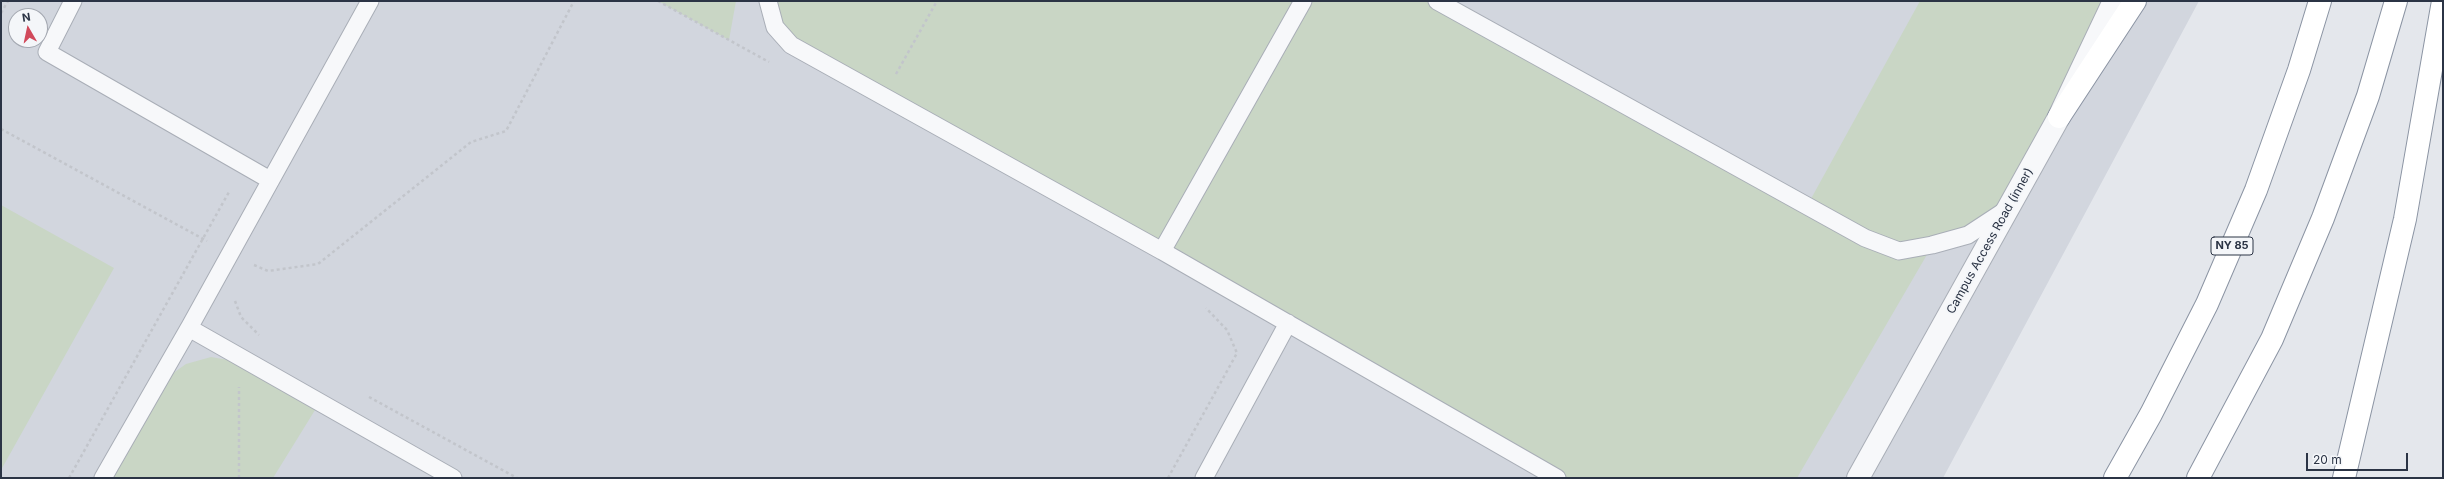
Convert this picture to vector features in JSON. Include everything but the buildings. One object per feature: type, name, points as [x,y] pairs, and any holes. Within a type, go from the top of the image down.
[{"type":"highway","points":[[2059,117],[2135,1]]},
{"type":"highway","name":"NY 85","points":[[2115,478],[2152,414],[2207,304],[2256,190],[2299,70],[2320,1]]},
{"type":"highway","points":[[2198,478],[2272,339],[2323,218],[2368,96],[2396,1]]},
{"type":"highway","points":[[2344,478],[2405,219],[2443,1]]},
{"type":"street","name":"Campus Access Road (inner)","points":[[1858,478],[2059,117],[2114,1]]},
{"type":"lane","points":[[73,1],[47,52],[270,180]]},
{"type":"lane","points":[[103,478],[189,328],[229,253],[370,1]]},
{"type":"lane","points":[[768,1],[775,27],[791,45],[1162,251],[1557,478]]},
{"type":"lane","points":[[1162,251],[1302,1]]},
{"type":"lane","points":[[1448,4],[1865,238],[1899,251],[1932,246],[1968,235],[2008,209]]},
{"type":"lane","points":[[1204,478],[1288,324]]},
{"type":"lane","points":[[189,328],[453,478]]},
{"type":"path","points":[[1,13],[8,1]]},
{"type":"path","points":[[1,129],[229,253],[268,271],[318,264],[471,142],[506,131],[574,1]]},
{"type":"path","points":[[69,478],[229,192]]},
{"type":"path","points":[[234,295],[240,317],[263,339],[252,364],[239,387],[239,478]]},
{"type":"path","points":[[1168,478],[1237,353],[1227,330],[1204,306]]},
{"type":"path","points":[[366,396],[517,478]]},
{"type":"shaded area","points":[[1,1],[2199,1],[1943,478],[1,478]]},
{"type":"green space","points":[[658,1],[736,1],[729,40]]},
{"type":"green space","points":[[768,1],[1456,1],[1452,9],[1807,206],[1920,1],[2113,1],[2008,209],[1932,246],[1797,478],[1558,478],[791,45]]},
{"type":"green space","points":[[1,205],[114,268],[1,470]]},
{"type":"green space","points":[[211,357],[252,364],[320,402],[273,478],[103,478],[155,386],[186,364]]}]
